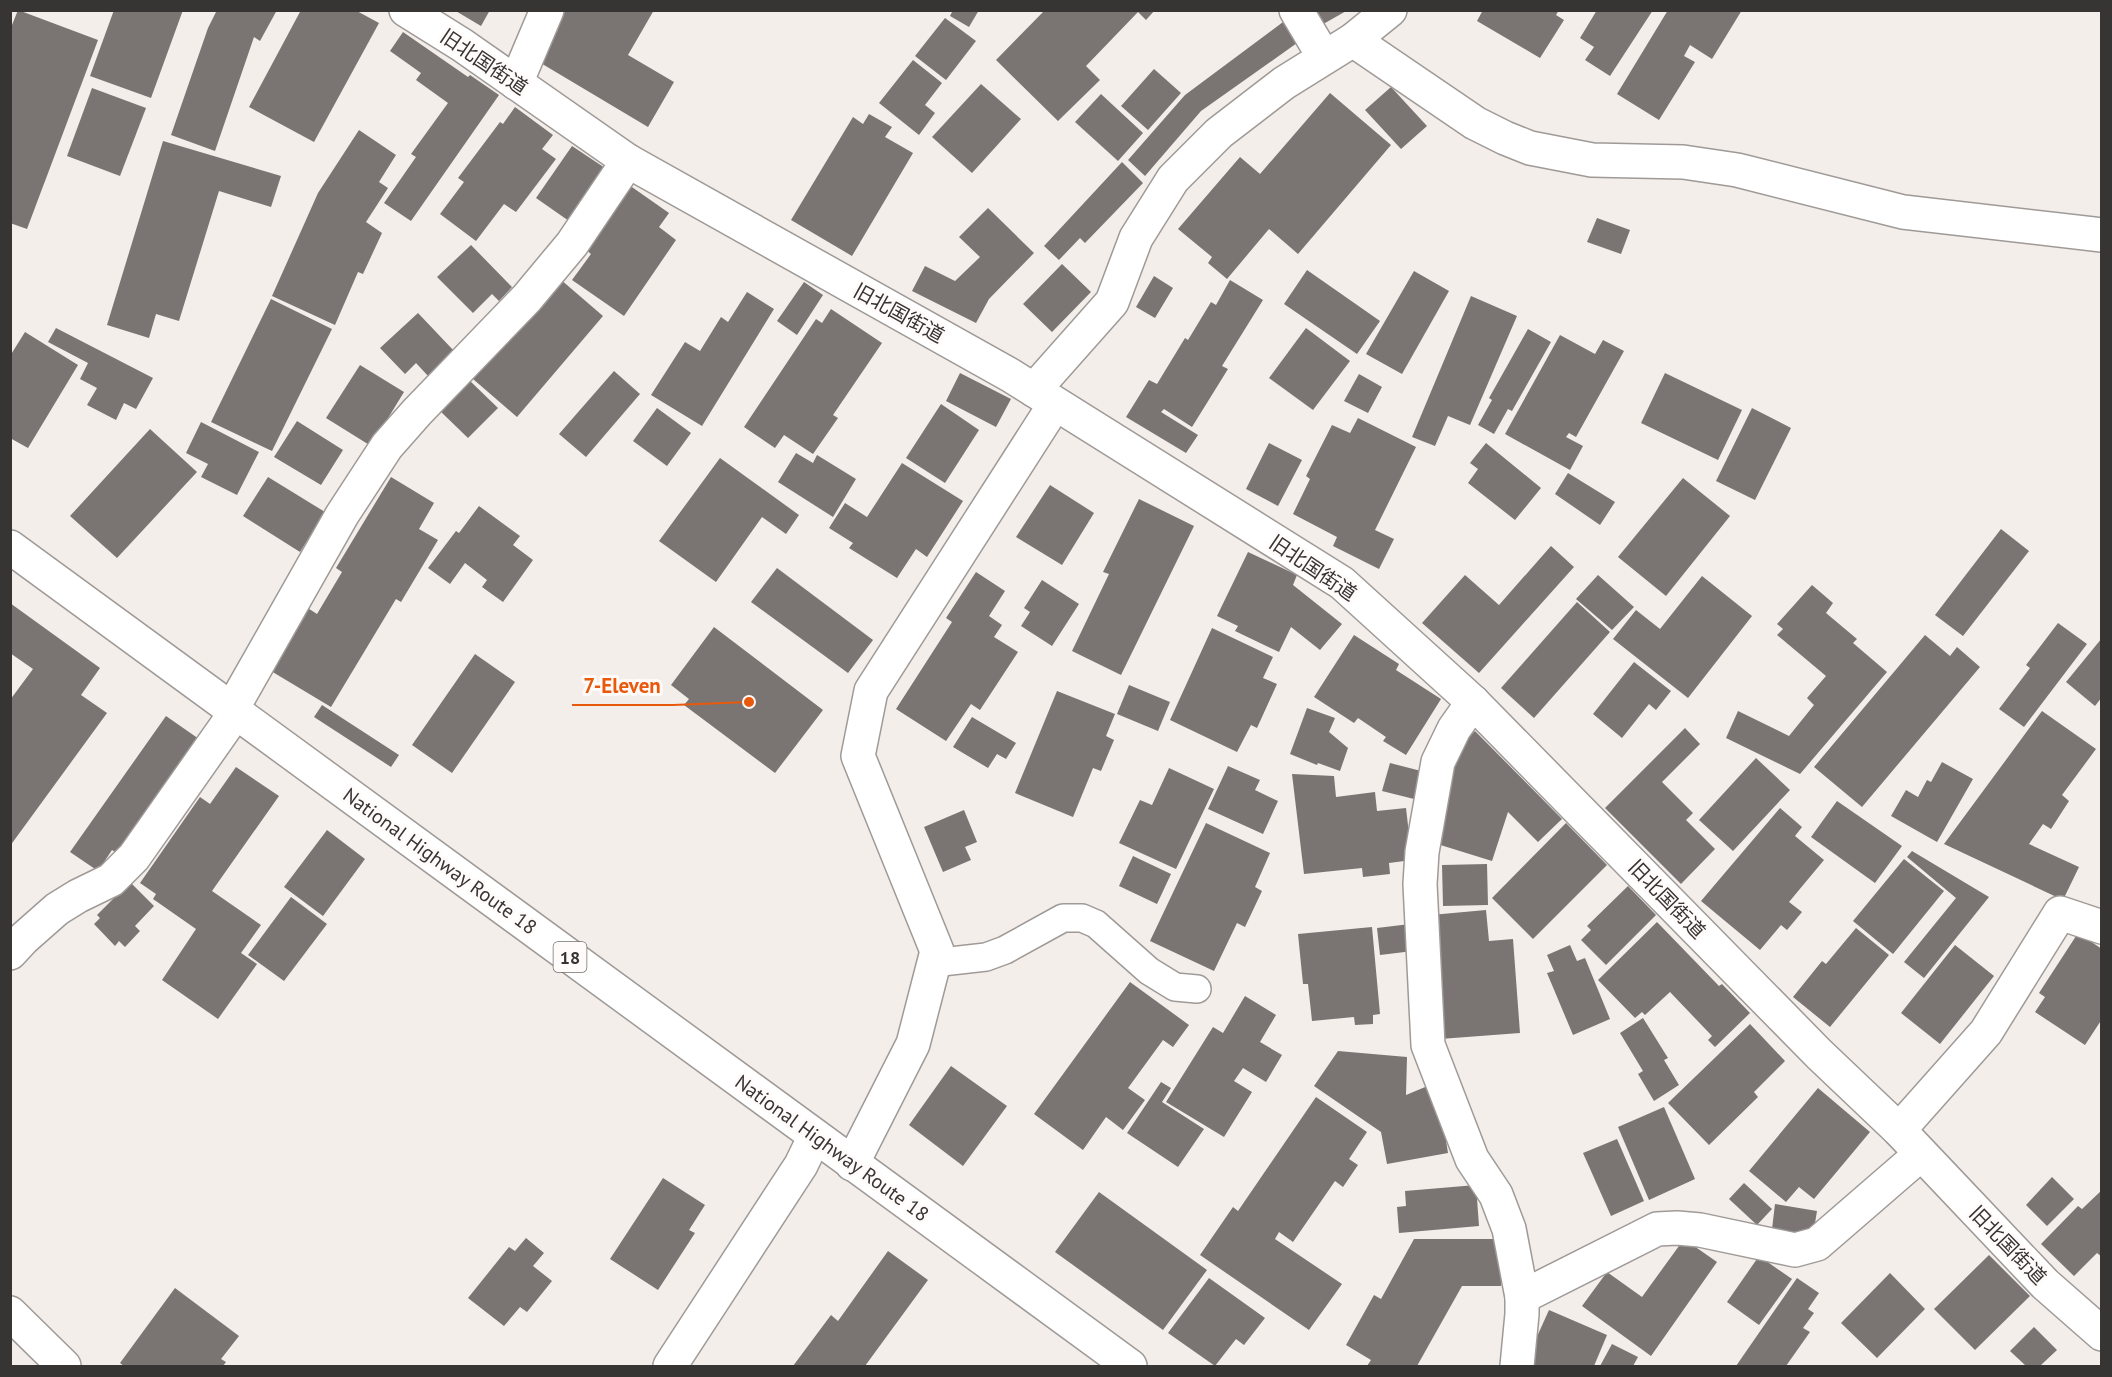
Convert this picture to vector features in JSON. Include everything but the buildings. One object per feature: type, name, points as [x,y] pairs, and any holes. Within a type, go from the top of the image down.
[{"type":"main road","name":"旧北国街道","points":[[406,10],[462,45],[628,161],[1045,397],[1342,583],[1473,702],[1819,1054],[1899,1130],[2046,1284],[2102,1334]]},
{"type":"main road","points":[[516,83],[548,10]]},
{"type":"main road","points":[[1296,10],[1324,57]]},
{"type":"main road","points":[[852,1164],[912,1044],[937,951],[858,756],[872,691],[1045,397],[1112,302],[1136,238],[1173,179],[1219,133],[1284,83],[1353,40],[1390,10]]},
{"type":"main road","points":[[1353,40],[1474,123],[1530,148],[1592,160],[1683,162],[1737,170],[1903,212],[2102,235]]},
{"type":"main road","points":[[10,953],[57,909],[111,880],[134,857],[234,711],[342,515],[387,446],[527,298],[572,244],[628,161]]},
{"type":"main road","name":"National Highway Route 18","points":[[10,547],[1130,1366]]},
{"type":"main road","points":[[1473,702],[1454,729],[1438,762],[1422,852],[1420,884],[1428,1046],[1472,1159],[1496,1195],[1509,1229],[1522,1297],[1517,1366]]},
{"type":"main road","points":[[1899,1130],[1986,1032],[2060,913],[2102,927]]},
{"type":"main road","points":[[670,1366],[801,1165],[815,1136]]},
{"type":"main road","points":[[1522,1297],[1657,1229],[1700,1230],[1795,1250],[1817,1244],[1921,1154]]},
{"type":"main road","points":[[10,1313],[64,1366]]},
{"type":"lane","points":[[933,963],[986,957],[1005,950],[1063,918],[1082,918],[1096,924],[1149,971],[1175,987],[1197,989]]},
{"type":"place","name":"7-Eleven","points":[[749,702]]}]
